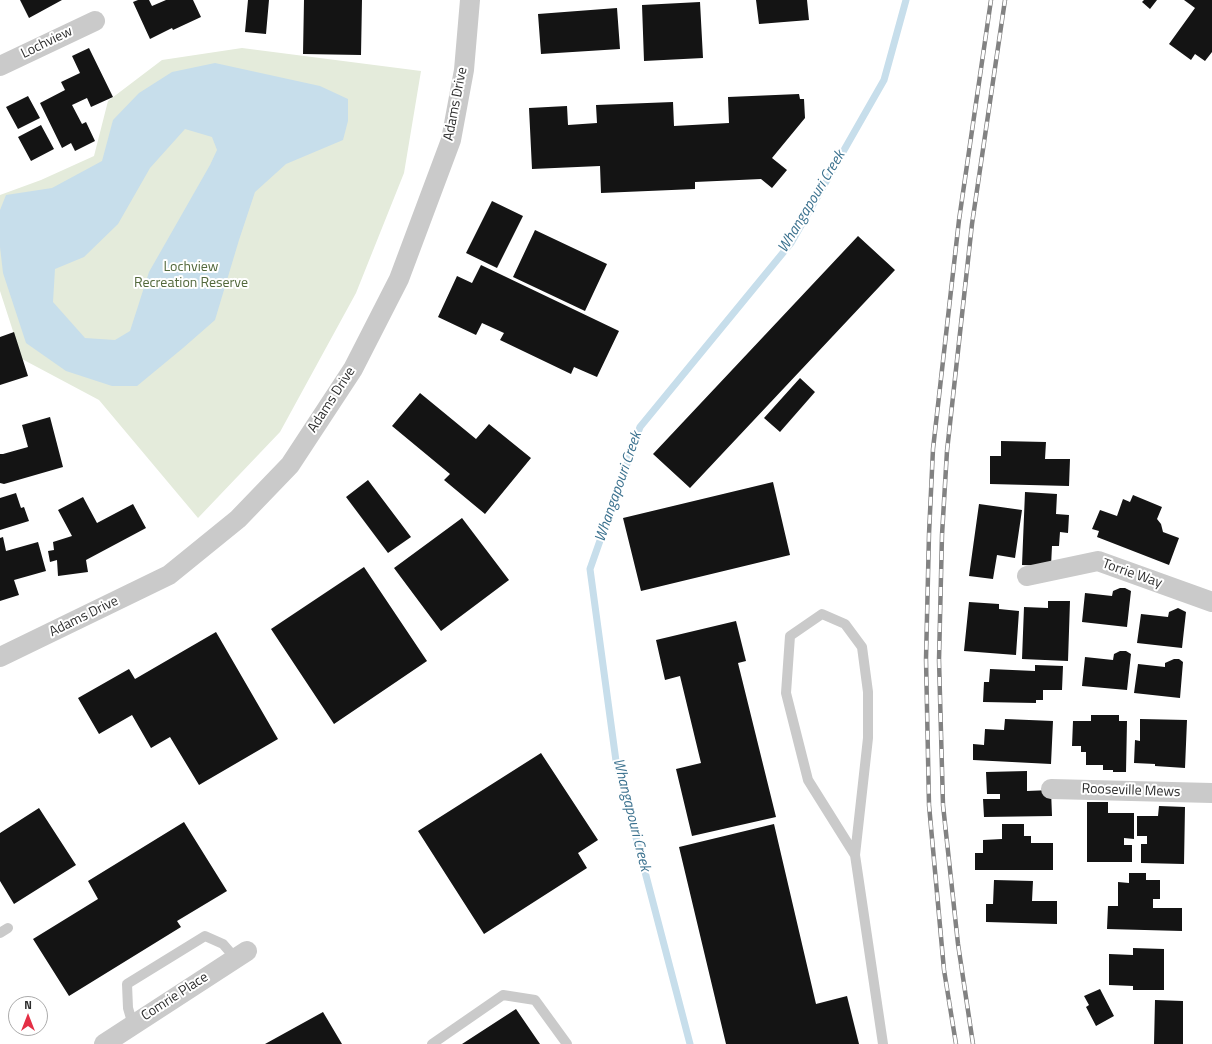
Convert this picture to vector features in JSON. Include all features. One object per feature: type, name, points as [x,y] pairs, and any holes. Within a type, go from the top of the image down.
[{"type":"street","name":"Adams Drive","points":[[0,657],[169,575],[238,519],[290,465],[353,369],[399,279],[451,140],[464,70],[470,0]]},
{"type":"street","name":"Lochview","points":[[0,66],[95,21]]},
{"type":"street","name":"Torrie Way","points":[[1026,576],[1098,561],[1212,602]]},
{"type":"street","name":"Rooseville Mews","points":[[1051,789],[1212,794]]},
{"type":"street","name":"Comrie Place","points":[[104,1044],[242,955]]},
{"type":"lane","points":[[855,855],[808,780],[786,693],[790,636],[822,614],[845,624],[862,647],[868,692],[868,738],[855,855],[884,1044]]},
{"type":"lane","points":[[133,1024],[128,1008],[127,984],[205,936],[242,955]]},
{"type":"lane","points":[[432,1044],[503,995],[535,1000],[567,1044]]},
{"type":"green space","name":"Lochview Recreation Reserve","points":[[242,48],[421,71],[404,173],[356,293],[280,432],[198,518],[99,400],[22,359],[0,291],[0,195],[41,180],[94,156],[108,101],[162,60]]},
{"type":"water","points":[[215,63],[320,86],[348,99],[348,121],[343,140],[286,164],[255,192],[215,320],[137,386],[112,386],[66,371],[26,343],[3,273],[0,247],[0,210],[6,195],[52,188],[102,161],[113,120],[139,93],[172,72]],"holes":[[[185,129],[212,137],[217,150],[149,272],[130,331],[115,340],[85,338],[53,302],[55,269],[84,257],[118,224],[150,168]]]},
{"type":"building","points":[[20,0],[62,0],[29,18]]},
{"type":"building","points":[[138,0],[149,0],[152,6],[166,0],[193,0],[201,17],[173,30],[172,28],[150,39],[133,2]]},
{"type":"building","points":[[248,0],[269,0],[266,34],[245,32]]},
{"type":"building","points":[[304,0],[362,0],[361,55],[303,54]]},
{"type":"building","points":[[756,0],[807,0],[809,20],[759,24]]},
{"type":"building","points":[[1144,0],[1157,0],[1150,9],[1142,2]]},
{"type":"building","points":[[1184,0],[1212,0],[1212,52],[1205,61],[1195,54],[1191,60],[1169,44],[1195,8]]},
{"type":"building","points":[[700,2],[703,58],[644,61],[642,5]]},
{"type":"building","points":[[617,8],[620,49],[541,54],[538,14]]},
{"type":"building","points":[[89,48],[113,97],[91,107],[87,98],[72,105],[82,124],[86,122],[95,141],[75,151],[71,143],[62,148],[40,103],[65,90],[61,82],[80,73],[72,56]]},
{"type":"building","points":[[799,94],[800,99],[804,99],[805,118],[772,158],[787,170],[772,188],[761,179],[695,182],[695,189],[601,193],[600,166],[532,169],[529,108],[567,106],[568,125],[597,123],[596,105],[673,102],[674,126],[729,123],[728,97]]},
{"type":"building","points":[[28,96],[40,118],[18,129],[6,107]]},
{"type":"building","points":[[41,125],[54,149],[31,161],[18,137]]},
{"type":"building","points":[[492,201],[523,216],[497,268],[466,253]]},
{"type":"building","points":[[535,230],[607,264],[585,311],[513,277]]},
{"type":"building","points":[[858,236],[895,270],[690,488],[653,454]]},
{"type":"building","points":[[481,265],[619,331],[597,377],[574,367],[571,374],[500,340],[504,333],[482,323],[476,335],[438,317],[457,276],[472,283]]},
{"type":"building","points":[[14,332],[28,376],[0,385],[0,337]]},
{"type":"building","points":[[800,378],[815,392],[780,432],[764,418]]},
{"type":"building","points":[[420,393],[476,439],[489,424],[531,458],[485,514],[444,480],[450,474],[392,426]]},
{"type":"building","points":[[50,417],[63,467],[4,484],[0,483],[0,454],[28,447],[22,425]]},
{"type":"building","points":[[1001,441],[1046,442],[1045,459],[1070,459],[1069,486],[990,484],[990,456],[1001,456]]},
{"type":"building","points":[[368,480],[411,537],[388,553],[346,497]]},
{"type":"building","points":[[773,482],[790,555],[641,591],[623,518]]},
{"type":"building","points":[[1025,492],[1057,494],[1056,514],[1069,515],[1068,533],[1060,532],[1059,546],[1052,546],[1051,566],[1022,565]]},
{"type":"building","points":[[16,493],[21,508],[24,507],[29,521],[0,530],[0,498]]},
{"type":"building","points":[[1133,495],[1162,507],[1157,519],[1161,524],[1163,532],[1179,538],[1169,565],[1097,537],[1099,531],[1092,529],[1100,510],[1117,516],[1123,499],[1130,502]]},
{"type":"building","points":[[83,497],[97,523],[133,504],[146,528],[86,560],[88,572],[58,576],[57,560],[50,562],[48,551],[54,550],[53,542],[72,536],[58,510]]},
{"type":"building","points":[[979,504],[1022,510],[1015,558],[997,555],[993,579],[969,576]]},
{"type":"building","points":[[462,518],[509,580],[441,631],[394,568]]},
{"type":"building","points":[[3,537],[6,551],[38,542],[46,571],[14,580],[19,595],[0,601],[0,538]]},
{"type":"building","points":[[364,567],[427,661],[334,724],[271,629]]},
{"type":"building","points":[[1120,588],[1125,588],[1131,591],[1127,627],[1082,622],[1085,593],[1112,596],[1113,591]]},
{"type":"building","points":[[1048,601],[1070,601],[1068,661],[1022,659],[1024,607],[1048,608]]},
{"type":"building","points":[[969,602],[999,604],[999,609],[1019,611],[1016,655],[964,651]]},
{"type":"building","points":[[1178,608],[1186,612],[1182,648],[1137,643],[1141,614],[1168,617],[1169,612]]},
{"type":"building","points":[[736,621],[746,661],[738,663],[776,817],[692,836],[676,769],[701,763],[680,676],[665,680],[656,640]]},
{"type":"building","points":[[216,632],[278,739],[199,785],[170,737],[151,748],[132,715],[99,734],[78,698],[129,669],[135,679]]},
{"type":"building","points":[[1120,651],[1126,651],[1131,654],[1127,690],[1082,686],[1085,657],[1113,660],[1114,654]]},
{"type":"building","points":[[1174,659],[1179,659],[1183,662],[1180,698],[1134,693],[1138,664],[1165,667],[1165,663]]},
{"type":"building","points":[[1035,665],[1063,666],[1062,690],[1043,690],[1043,700],[1036,700],[1036,703],[983,702],[984,682],[989,682],[990,669],[1035,671]]},
{"type":"building","points":[[1091,715],[1119,715],[1119,721],[1127,721],[1126,772],[1103,770],[1103,765],[1086,765],[1086,752],[1081,752],[1081,746],[1072,746],[1073,721],[1091,721]]},
{"type":"building","points":[[1005,719],[1053,721],[1051,764],[973,760],[973,744],[984,745],[985,729],[1004,730]]},
{"type":"building","points":[[1140,719],[1187,720],[1185,768],[1134,763],[1135,740],[1140,741]]},
{"type":"building","points":[[541,753],[598,840],[578,853],[587,868],[484,934],[418,831]]},
{"type":"building","points":[[1027,771],[1027,791],[1051,790],[1052,816],[984,817],[983,799],[1000,799],[1000,794],[987,794],[986,772]]},
{"type":"building","points":[[1087,802],[1108,802],[1108,813],[1134,813],[1134,839],[1124,838],[1124,845],[1132,845],[1132,862],[1087,862]]},
{"type":"building","points":[[1159,806],[1185,807],[1184,864],[1141,863],[1141,844],[1147,844],[1147,836],[1137,836],[1137,816],[1158,816]]},
{"type":"building","points":[[39,808],[76,865],[14,904],[0,881],[0,833]]},
{"type":"building","points":[[184,822],[227,891],[177,921],[181,927],[69,996],[33,939],[98,899],[88,881]]},
{"type":"building","points":[[774,824],[816,1004],[847,996],[859,1044],[726,1044],[679,847]]},
{"type":"building","points":[[1002,824],[1024,824],[1024,836],[1031,836],[1031,843],[1053,843],[1053,870],[975,870],[975,853],[983,853],[983,840],[1002,839]]},
{"type":"building","points":[[1129,873],[1146,873],[1146,880],[1160,880],[1160,899],[1153,899],[1153,908],[1182,908],[1182,931],[1107,929],[1108,906],[1118,906],[1118,882],[1129,883]]},
{"type":"building","points":[[994,880],[1033,881],[1032,901],[1057,901],[1057,924],[986,922],[986,904],[993,904]]},
{"type":"building","points":[[1133,948],[1164,949],[1164,990],[1133,990],[1133,986],[1109,985],[1109,954],[1133,955]]},
{"type":"building","points":[[1100,989],[1114,1016],[1096,1026],[1086,1007],[1089,1005],[1084,996]]},
{"type":"building","points":[[1155,1000],[1183,1001],[1183,1044],[1154,1044]]},
{"type":"building","points":[[516,1009],[540,1044],[462,1044]]},
{"type":"building","points":[[323,1012],[342,1044],[265,1044]]},
{"type":"waterway","name":"Whangapouri Creek","points":[[690,1044],[616,761],[590,569],[640,427],[791,243],[884,80],[906,0]]},
{"type":"railway","points":[[956,1044],[944,970],[929,805],[926,659],[929,534],[933,449],[959,220],[991,0]]},
{"type":"railway","points":[[973,1044],[958,944],[943,805],[939,660],[942,535],[947,451],[972,224],[1005,0]]}]
